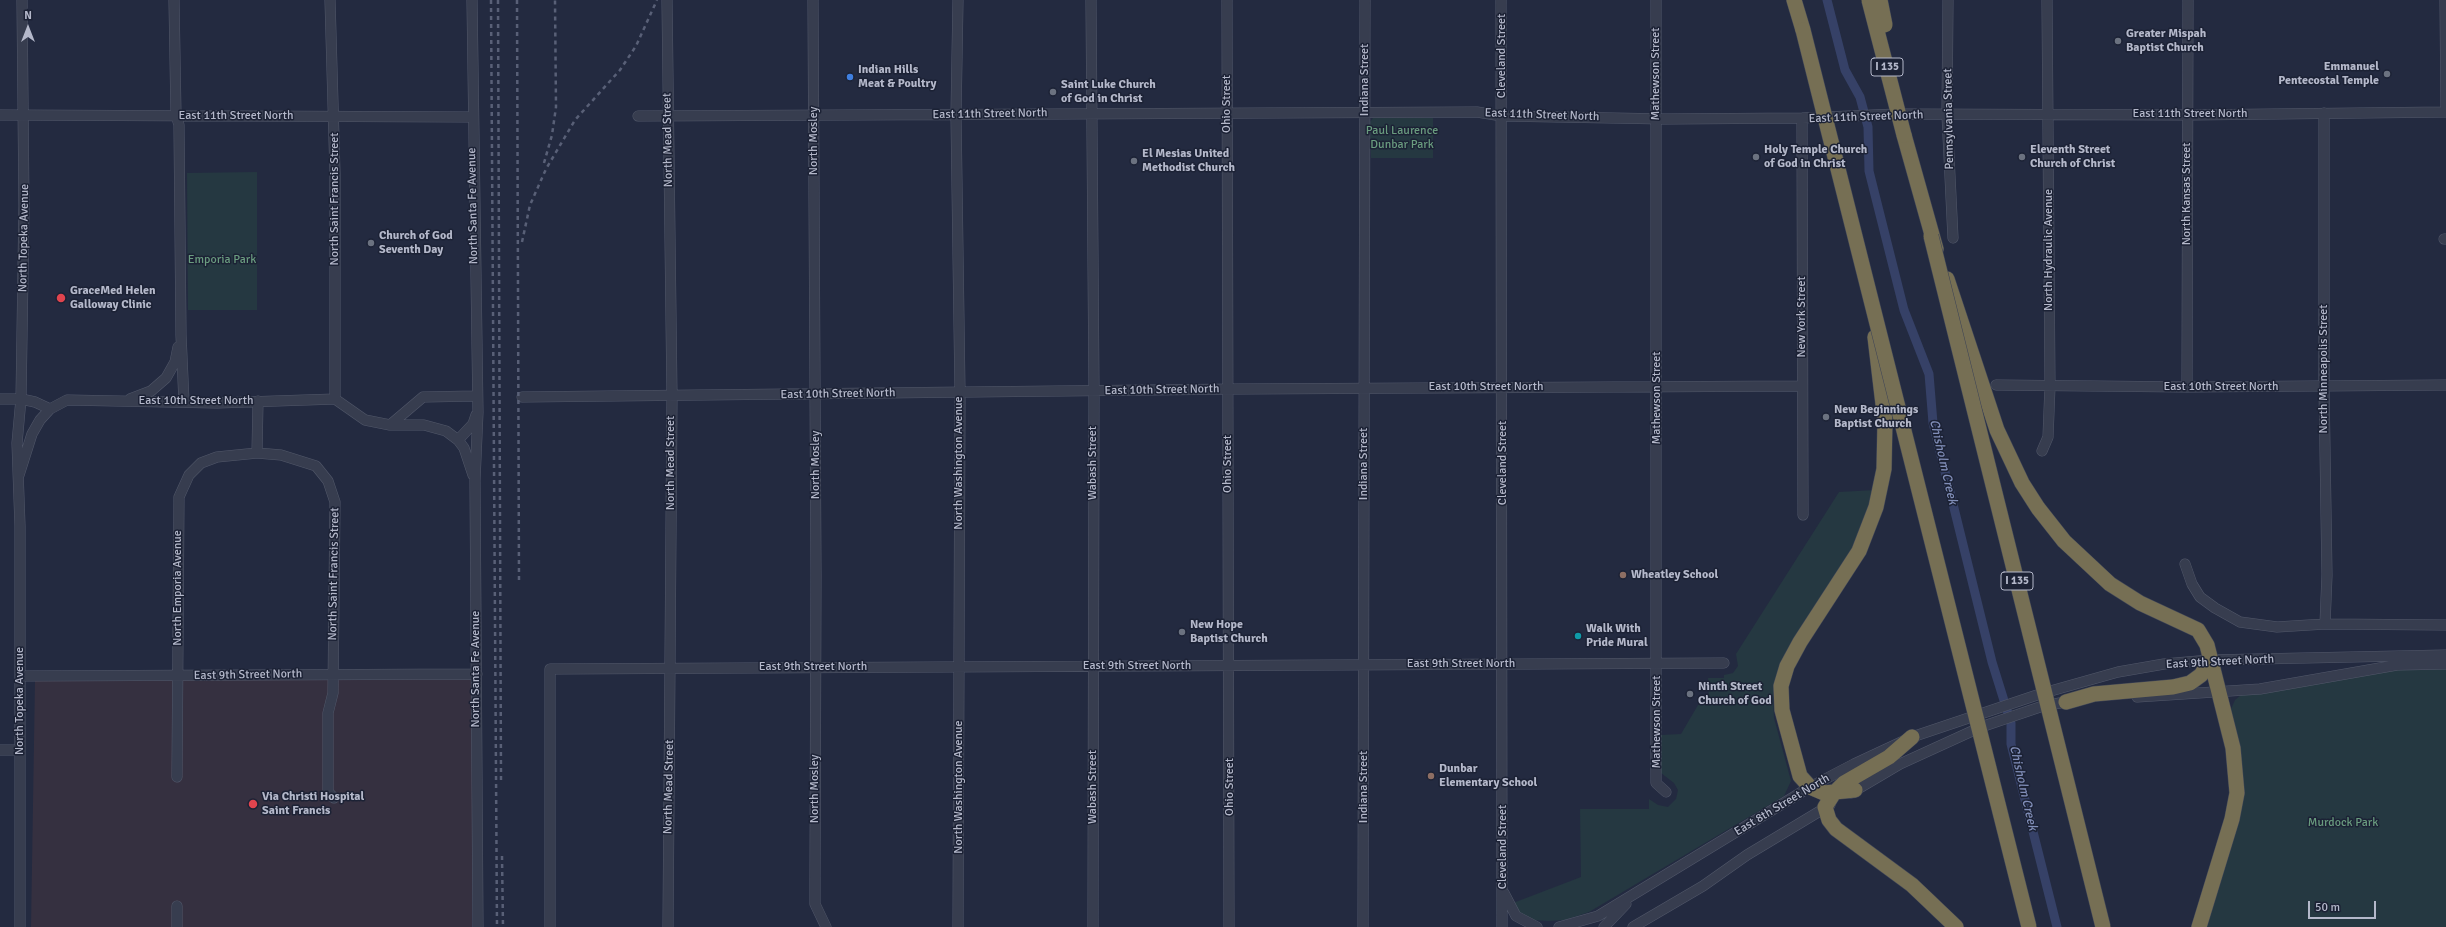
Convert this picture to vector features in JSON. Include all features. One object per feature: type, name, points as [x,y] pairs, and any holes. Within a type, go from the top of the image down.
[{"type":"highway","points":[[1795,0],[1868,283],[2029,927]]},
{"type":"highway","name":"I 135","points":[[1869,0],[1931,236],[2103,927]]},
{"type":"highway","points":[[1880,0],[1904,135]]},
{"type":"highway","points":[[1931,236],[1958,309],[1997,430],[2022,483],[2038,508],[2064,541],[2110,584],[2140,604],[2198,630],[2207,645],[2235,760],[2237,793],[2232,819],[2199,927]]},
{"type":"highway","points":[[1855,790],[1824,793],[1810,787],[1800,776],[1782,710],[1781,686],[1787,666],[1800,642],[1859,551],[1876,507],[1884,469],[1885,421],[1868,283]]},
{"type":"highway","points":[[2066,702],[2094,694],[2190,683],[2201,675],[2210,660]]},
{"type":"highway","points":[[1912,737],[1889,756],[1861,772],[1834,793],[1825,807],[1830,820],[1836,829],[1912,885],[1956,927]]},
{"type":"street","name":"North Topeka Avenue","points":[[20,927],[19,475],[17,443],[21,399],[24,114],[22,0]]},
{"type":"street","points":[[174,0],[176,115],[179,125],[181,335],[184,402]]},
{"type":"street","name":"North Saint Francis Street","points":[[330,0],[334,116],[335,398]]},
{"type":"street","name":"North Santa Fe Avenue","points":[[472,0],[476,396],[478,412],[475,480],[478,927]]},
{"type":"street","name":"North Mead Street","points":[[667,0],[667,116],[672,396],[668,927]]},
{"type":"street","name":"North Mosley","points":[[813,0],[816,394],[815,904],[826,927]]},
{"type":"street","name":"North Washington Avenue","points":[[958,0],[956,115],[960,392],[958,927]]},
{"type":"street","name":"Wabash Street","points":[[1091,0],[1094,390],[1093,927]]},
{"type":"street","name":"Ohio Street","points":[[1227,0],[1229,927]]},
{"type":"street","name":"Indiana Street","points":[[1363,927],[1366,0]]},
{"type":"street","name":"Cleveland Street","points":[[1501,0],[1503,387],[1502,927]]},
{"type":"street","name":"Mathewson Street","points":[[1656,0],[1656,783],[1666,792]]},
{"type":"street","name":"Pennsylvania Street","points":[[1948,0],[1948,115],[1953,238]]},
{"type":"street","name":"North Hydraulic Avenue","points":[[2042,451],[2048,437],[2050,386],[2047,0]]},
{"type":"street","name":"North Kansas Street","points":[[2187,387],[2188,0]]},
{"type":"street","points":[[2445,0],[2446,112]]},
{"type":"street","name":"East 11th Street North","points":[[638,116],[1477,112],[1502,116],[1656,119],[1802,118],[1832,115],[1896,114],[2188,115],[2446,112]]},
{"type":"street","name":"North Minneapolis Street","points":[[2324,113],[2324,386],[2327,576],[2325,624]]},
{"type":"street","name":"East 11th Street North","points":[[0,115],[472,116]]},
{"type":"street","name":"New York Street","points":[[1802,118],[1803,516]]},
{"type":"street","points":[[123,401],[151,391],[166,378],[175,362],[181,335]]},
{"type":"street","name":"East 10th Street North","points":[[1996,385],[2187,387],[2446,385]]},
{"type":"street","name":"East 10th Street North","points":[[522,397],[1094,390],[1802,386]]},
{"type":"street","points":[[390,425],[423,397],[476,396]]},
{"type":"street","points":[[335,398],[365,420],[390,425],[424,425],[446,431],[458,440],[468,457],[475,480]]},
{"type":"street","name":"East 10th Street North","points":[[50,409],[67,400],[184,402],[335,398]]},
{"type":"street","points":[[0,399],[21,399],[35,402],[50,409]]},
{"type":"street","points":[[257,453],[258,401]]},
{"type":"street","name":"North Topeka Avenue","points":[[19,475],[32,434],[50,409]]},
{"type":"street","points":[[458,440],[473,424],[478,412]]},
{"type":"street","name":"North Saint Francis Street","points":[[257,453],[297,459],[316,466],[324,474],[333,490],[335,502],[333,693],[328,713],[328,792],[334,798]]},
{"type":"street","name":"North Emporia Avenue","points":[[177,777],[179,497],[189,475],[201,463],[217,457],[257,453]]},
{"type":"street","points":[[2185,564],[2192,584],[2200,597],[2232,619],[2267,626],[2325,624],[2446,625]]},
{"type":"street","name":"East 9th Street North","points":[[1976,714],[2118,672],[2164,664],[2210,660],[2446,655]]},
{"type":"street","name":"East 9th Street North","points":[[550,927],[550,669],[1657,662],[1724,663]]},
{"type":"street","points":[[2066,702],[2218,693],[2260,688],[2397,666],[2446,664]]},
{"type":"street","name":"East 9th Street North","points":[[20,676],[477,674]]},
{"type":"street","name":"East 8th Street North","points":[[1633,927],[1703,886],[1747,855],[1825,807],[1900,764],[1981,728],[2043,706],[2066,702]]},
{"type":"street","name":"East 8th Street North","points":[[1583,927],[1598,916],[1810,787],[1912,737],[1976,714]]},
{"type":"street","points":[[0,750],[20,750]]},
{"type":"street","points":[[1604,927],[1627,903],[1651,885]]},
{"type":"street","points":[[1503,889],[1516,916],[1536,927]]},
{"type":"street","points":[[177,906],[177,927]]},
{"type":"street","name":"East 8th Street North","points":[[1559,927],[1598,916]]},
{"type":"shaded area","name":"Via Christi Hospital Saint Francis","points":[[472,676],[472,927],[31,927],[35,681]]},
{"type":"green space","name":"Paul Laurence Dunbar Park","points":[[1373,118],[1433,118],[1433,158],[1371,158],[1370,122]]},
{"type":"green space","name":"Emporia Park","points":[[257,172],[257,310],[188,310],[187,173]]},
{"type":"green space","points":[[1875,490],[1866,528],[1776,678],[1773,698],[1774,718],[1791,781],[1784,796],[1589,912],[1565,920],[1548,921],[1533,920],[1520,913],[1513,903],[1581,877],[1580,809],[1649,809],[1649,799],[1658,805],[1668,807],[1676,799],[1678,790],[1674,783],[1661,773],[1661,735],[1681,734],[1698,705],[1709,704],[1708,678],[1724,678],[1724,675],[1733,673],[1738,666],[1736,654],[1839,492]]},
{"type":"green space","name":"Murdock Park","points":[[2446,667],[2446,927],[2204,927],[2231,842],[2231,709],[2235,700],[2241,695],[2396,669]]},
{"type":"waterway","name":"Chisholm Creek","points":[[1827,0],[1845,70],[1860,97],[1868,127],[1869,171],[1904,310],[1929,374],[1933,423],[1992,662],[2011,723],[2011,744],[2057,927]]},
{"type":"railway","points":[[491,0],[497,927]]},
{"type":"railway","points":[[498,0],[501,780]]},
{"type":"railway","points":[[517,0],[519,581]]},
{"type":"railway","points":[[544,163],[552,135],[556,107],[555,0]]},
{"type":"railway","points":[[522,242],[530,205],[546,169],[575,120],[620,70],[636,46],[657,0]]},
{"type":"railway","points":[[502,856],[503,927]]},
{"type":"place","name":"Greater Mispah Baptist Church","points":[[2118,41]]},
{"type":"place","name":"Emmanuel Pentecostal Temple","points":[[2387,74]]},
{"type":"place","name":"Indian Hills Meat & Poultry","points":[[850,77]]},
{"type":"place","name":"Saint Luke Church of God in Christ","points":[[1053,92]]},
{"type":"place","name":"Holy Temple Church of God in Christ","points":[[1756,157]]},
{"type":"place","name":"Eleventh Street Church of Christ","points":[[2022,157]]},
{"type":"place","name":"El Mesias United Methodist Church","points":[[1134,161]]},
{"type":"place","name":"Church of God Seventh Day","points":[[371,243]]},
{"type":"place","name":"GraceMed Helen Galloway Clinic","points":[[61,298]]},
{"type":"place","name":"New Beginnings Baptist Church","points":[[1826,417]]},
{"type":"place","name":"Wheatley School","points":[[1623,575]]},
{"type":"place","name":"New Hope Baptist Church","points":[[1182,632]]},
{"type":"place","name":"Walk With Pride Mural","points":[[1578,636]]},
{"type":"place","name":"Ninth Street Church of God","points":[[1690,694]]},
{"type":"place","name":"Dunbar Elementary School","points":[[1431,776]]},
{"type":"place","name":"Via Christi Hospital Saint Francis","points":[[253,804]]}]
